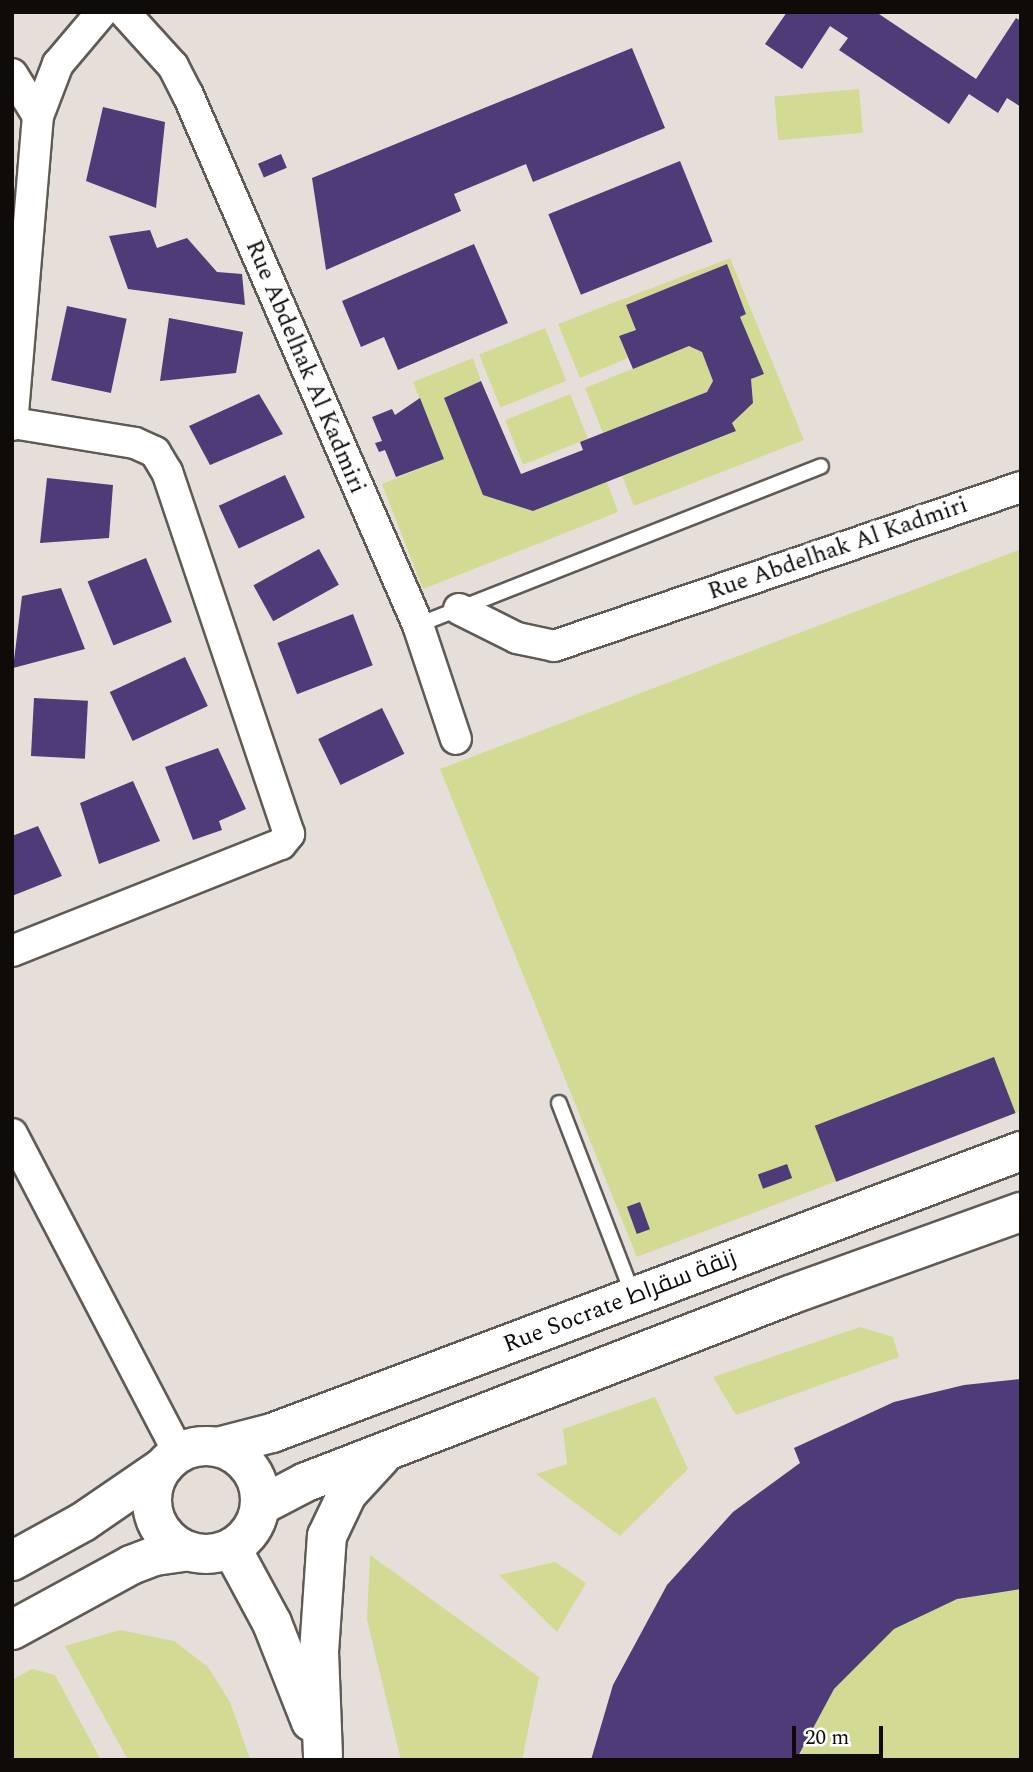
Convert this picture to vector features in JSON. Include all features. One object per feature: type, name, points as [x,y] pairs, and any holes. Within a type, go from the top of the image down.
[{"type":"street","points":[[12,951],[281,844],[289,834],[167,472],[155,452],[135,443],[12,424],[38,116],[58,64],[103,12]]},
{"type":"street","name":"Rue Abdelhak Al Kadmiri","points":[[124,12],[173,66],[188,95],[418,625],[456,739]]},
{"type":"street","points":[[12,74],[38,116]]},
{"type":"street","name":"Rue Abdelhak Al Kadmiri","points":[[459,609],[517,638],[554,646],[1021,487]]},
{"type":"street","points":[[12,1133],[171,1460]]},
{"type":"street","name":"Rue Socrate زنقة سقراط","points":[[218,1447],[272,1433],[1021,1151]]},
{"type":"street","points":[[949,1178],[968,1231]]},
{"type":"street","points":[[260,1506],[295,1486],[790,1295],[1021,1212]]},
{"type":"street","points":[[12,1561],[83,1522],[171,1460],[218,1447],[243,1460],[253,1472],[260,1506],[248,1535],[232,1549],[214,1554],[189,1551],[155,1556],[131,1566],[12,1630]]},
{"type":"street","points":[[323,1758],[319,1652],[327,1536],[347,1494],[385,1453]]},
{"type":"street","points":[[171,1460],[152,1494],[156,1522],[175,1545],[189,1551]]},
{"type":"street","points":[[232,1549],[272,1623],[323,1758]]},
{"type":"lane","points":[[418,625],[821,466]]},
{"type":"lane","points":[[559,1103],[634,1297]]},
{"type":"green space","points":[[859,89],[863,133],[778,140],[774,96]]},
{"type":"green space","points":[[730,258],[804,440],[634,506],[622,476],[735,432],[732,423],[753,403],[751,379],[763,374],[740,317],[746,313],[727,264],[626,305],[636,330],[619,337],[628,358],[580,378],[558,324]]},
{"type":"green space","points":[[545,328],[566,381],[501,407],[479,355]]},
{"type":"green space","points":[[689,346],[702,352],[713,381],[707,392],[603,433],[585,388]]},
{"type":"green space","points":[[473,358],[481,381],[445,398],[483,495],[533,511],[607,482],[618,512],[423,589],[382,484],[444,459],[413,382]]},
{"type":"green space","points":[[570,394],[588,439],[523,465],[505,420]]},
{"type":"green space","points":[[1021,549],[1021,1111],[637,1257],[440,769]]},
{"type":"green space","points":[[860,1327],[893,1337],[899,1357],[736,1415],[713,1377]]},
{"type":"green space","points":[[1021,1379],[1021,1760],[591,1760],[613,1685],[667,1585],[733,1512],[800,1463],[794,1448],[894,1402]]},
{"type":"green space","points":[[655,1397],[688,1469],[620,1536],[536,1474],[567,1464],[563,1429]]},
{"type":"green space","points":[[370,1555],[539,1677],[522,1760],[401,1760],[367,1620]]},
{"type":"green space","points":[[555,1562],[586,1583],[557,1632],[499,1575]]},
{"type":"green space","points":[[120,1630],[174,1641],[208,1667],[230,1702],[250,1759],[128,1760],[65,1646]]},
{"type":"green space","points":[[32,1669],[55,1675],[101,1760],[12,1760],[12,1680]]},
{"type":"building","points":[[787,12],[876,12],[976,79],[1016,18],[1021,21],[1021,107],[1007,98],[998,113],[969,94],[949,124],[839,50],[848,38],[830,26],[802,69],[765,44]]},
{"type":"building","points":[[632,48],[665,128],[533,182],[526,164],[454,194],[461,211],[326,270],[312,178]]},
{"type":"building","points":[[103,107],[165,122],[156,208],[86,181]]},
{"type":"building","points":[[281,154],[287,168],[264,178],[258,164]]},
{"type":"building","points":[[680,161],[713,242],[581,295],[548,214]]},
{"type":"building","points":[[150,230],[157,248],[187,238],[217,272],[242,274],[245,305],[128,289],[109,236]]},
{"type":"building","points":[[474,244],[508,323],[398,370],[384,337],[361,347],[342,301]]},
{"type":"building","points":[[727,264],[746,314],[740,317],[764,374],[751,379],[753,403],[732,423],[736,431],[533,511],[483,495],[444,398],[481,381],[521,474],[583,450],[580,442],[707,392],[713,381],[702,352],[689,346],[633,369],[619,336],[636,330],[626,305]]},
{"type":"building","points":[[67,306],[127,319],[111,393],[51,380]]},
{"type":"building","points":[[169,318],[243,332],[236,373],[160,381]]},
{"type":"building","points":[[259,394],[283,434],[210,465],[189,426]]},
{"type":"building","points":[[420,398],[444,459],[396,477],[385,450],[379,452],[375,443],[382,441],[372,417],[392,409],[395,415]]},
{"type":"building","points":[[285,475],[305,518],[239,548],[219,506]]},
{"type":"building","points":[[47,478],[113,485],[109,538],[40,543]]},
{"type":"building","points":[[319,549],[339,585],[273,621],[253,585]]},
{"type":"building","points":[[146,558],[172,622],[113,646],[88,582]]},
{"type":"building","points":[[61,588],[85,649],[13,668],[22,596]]},
{"type":"building","points":[[353,614],[373,665],[297,694],[277,643]]},
{"type":"building","points":[[185,657],[208,706],[133,741],[110,692]]},
{"type":"building","points":[[34,698],[88,701],[85,759],[31,756]]},
{"type":"building","points":[[382,708],[404,754],[341,785],[318,739]]},
{"type":"building","points":[[218,748],[246,809],[219,821],[222,830],[193,840],[165,767]]},
{"type":"building","points":[[133,781],[160,841],[99,864],[80,803]]},
{"type":"building","points":[[38,826],[62,876],[12,896],[12,836]]},
{"type":"building","points":[[994,1057],[1016,1113],[836,1182],[815,1126]]},
{"type":"building","points":[[787,1164],[792,1178],[763,1189],[758,1175]]},
{"type":"building","points":[[640,1202],[650,1229],[637,1234],[627,1207]]},
{"type":"building","points":[[1021,1379],[1021,1589],[957,1599],[894,1629],[834,1689],[796,1760],[591,1760],[613,1685],[667,1585],[733,1512],[800,1463],[794,1448],[894,1402],[964,1385]]}]
